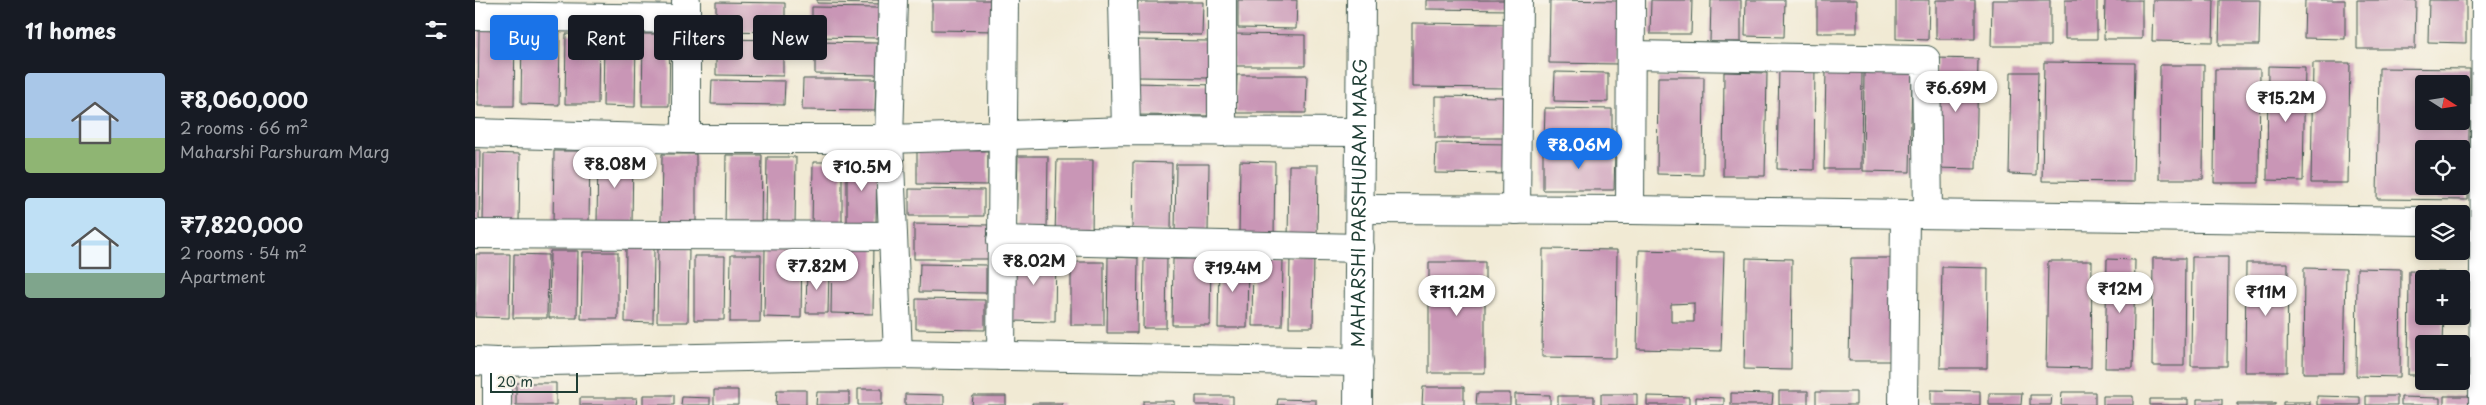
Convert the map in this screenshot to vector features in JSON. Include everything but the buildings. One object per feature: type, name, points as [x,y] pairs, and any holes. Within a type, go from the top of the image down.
[{"type":"street","points":[[893,0],[889,139],[898,354]]},
{"type":"street","points":[[1001,356],[1001,136],[1004,0]]},
{"type":"street","points":[[1123,0],[1126,131]]},
{"type":"street","points":[[1222,0],[1222,132]]},
{"type":"street","name":"MAHARSHI PARSHURAM MARG","points":[[1358,405],[1361,0]]},
{"type":"street","points":[[1517,0],[1517,210]]},
{"type":"street","points":[[1630,210],[1631,0]]},
{"type":"street","points":[[2483,405],[2477,222],[2486,0]]},
{"type":"street","points":[[475,16],[686,9],[686,139]]},
{"type":"street","points":[[1631,55],[1926,60],[1903,405]]},
{"type":"street","points":[[475,133],[686,139],[889,139],[1126,131],[1360,132]]},
{"type":"street","points":[[1360,209],[1630,210],[2415,221]]},
{"type":"street","points":[[475,234],[893,236]]},
{"type":"street","points":[[1001,240],[1359,248]]},
{"type":"street","points":[[497,405],[486,362],[898,354],[1359,362]]}]
